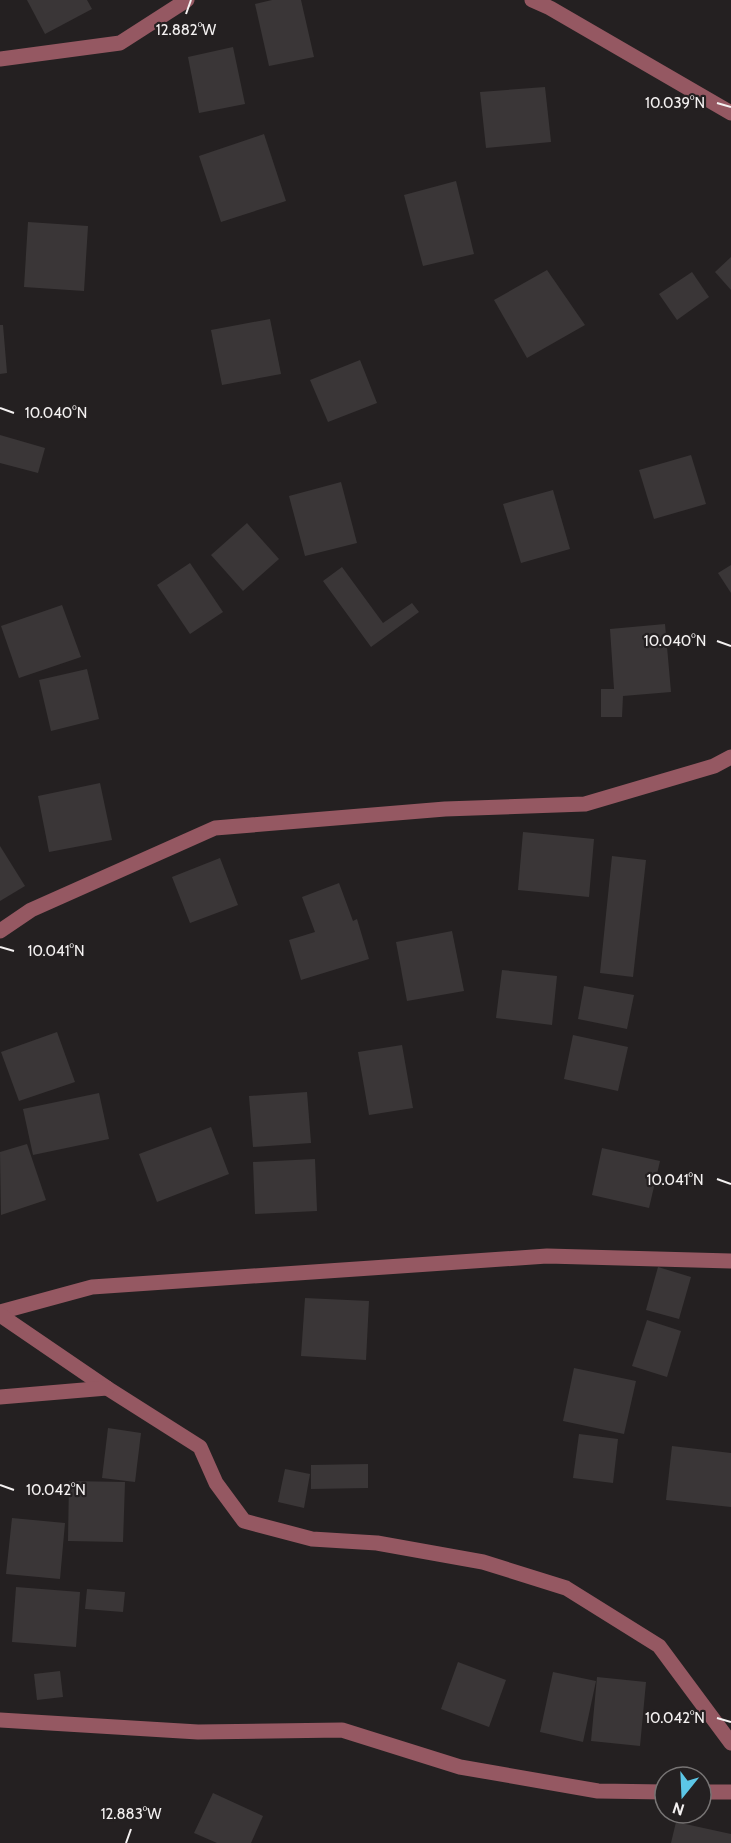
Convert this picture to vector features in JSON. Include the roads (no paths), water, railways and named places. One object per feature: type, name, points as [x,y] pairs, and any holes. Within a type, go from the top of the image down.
[{"type":"street","points":[[0,59],[120,43],[187,0]]},
{"type":"street","points":[[532,0],[550,8],[731,113]]},
{"type":"street","points":[[0,930],[32,910],[214,828],[446,809],[585,804],[714,766],[731,757]]},
{"type":"street","points":[[0,1313],[92,1287],[547,1256],[731,1260]]},
{"type":"street","points":[[0,1313],[107,1388],[200,1447],[216,1483],[244,1521],[312,1539],[377,1543],[483,1562],[566,1588],[659,1646],[731,1743]]},
{"type":"street","points":[[0,1397],[107,1388]]},
{"type":"street","points":[[0,1720],[198,1732],[342,1730],[460,1767],[598,1791],[653,1792]]},
{"type":"street","points":[[713,1792],[731,1792]]}]
